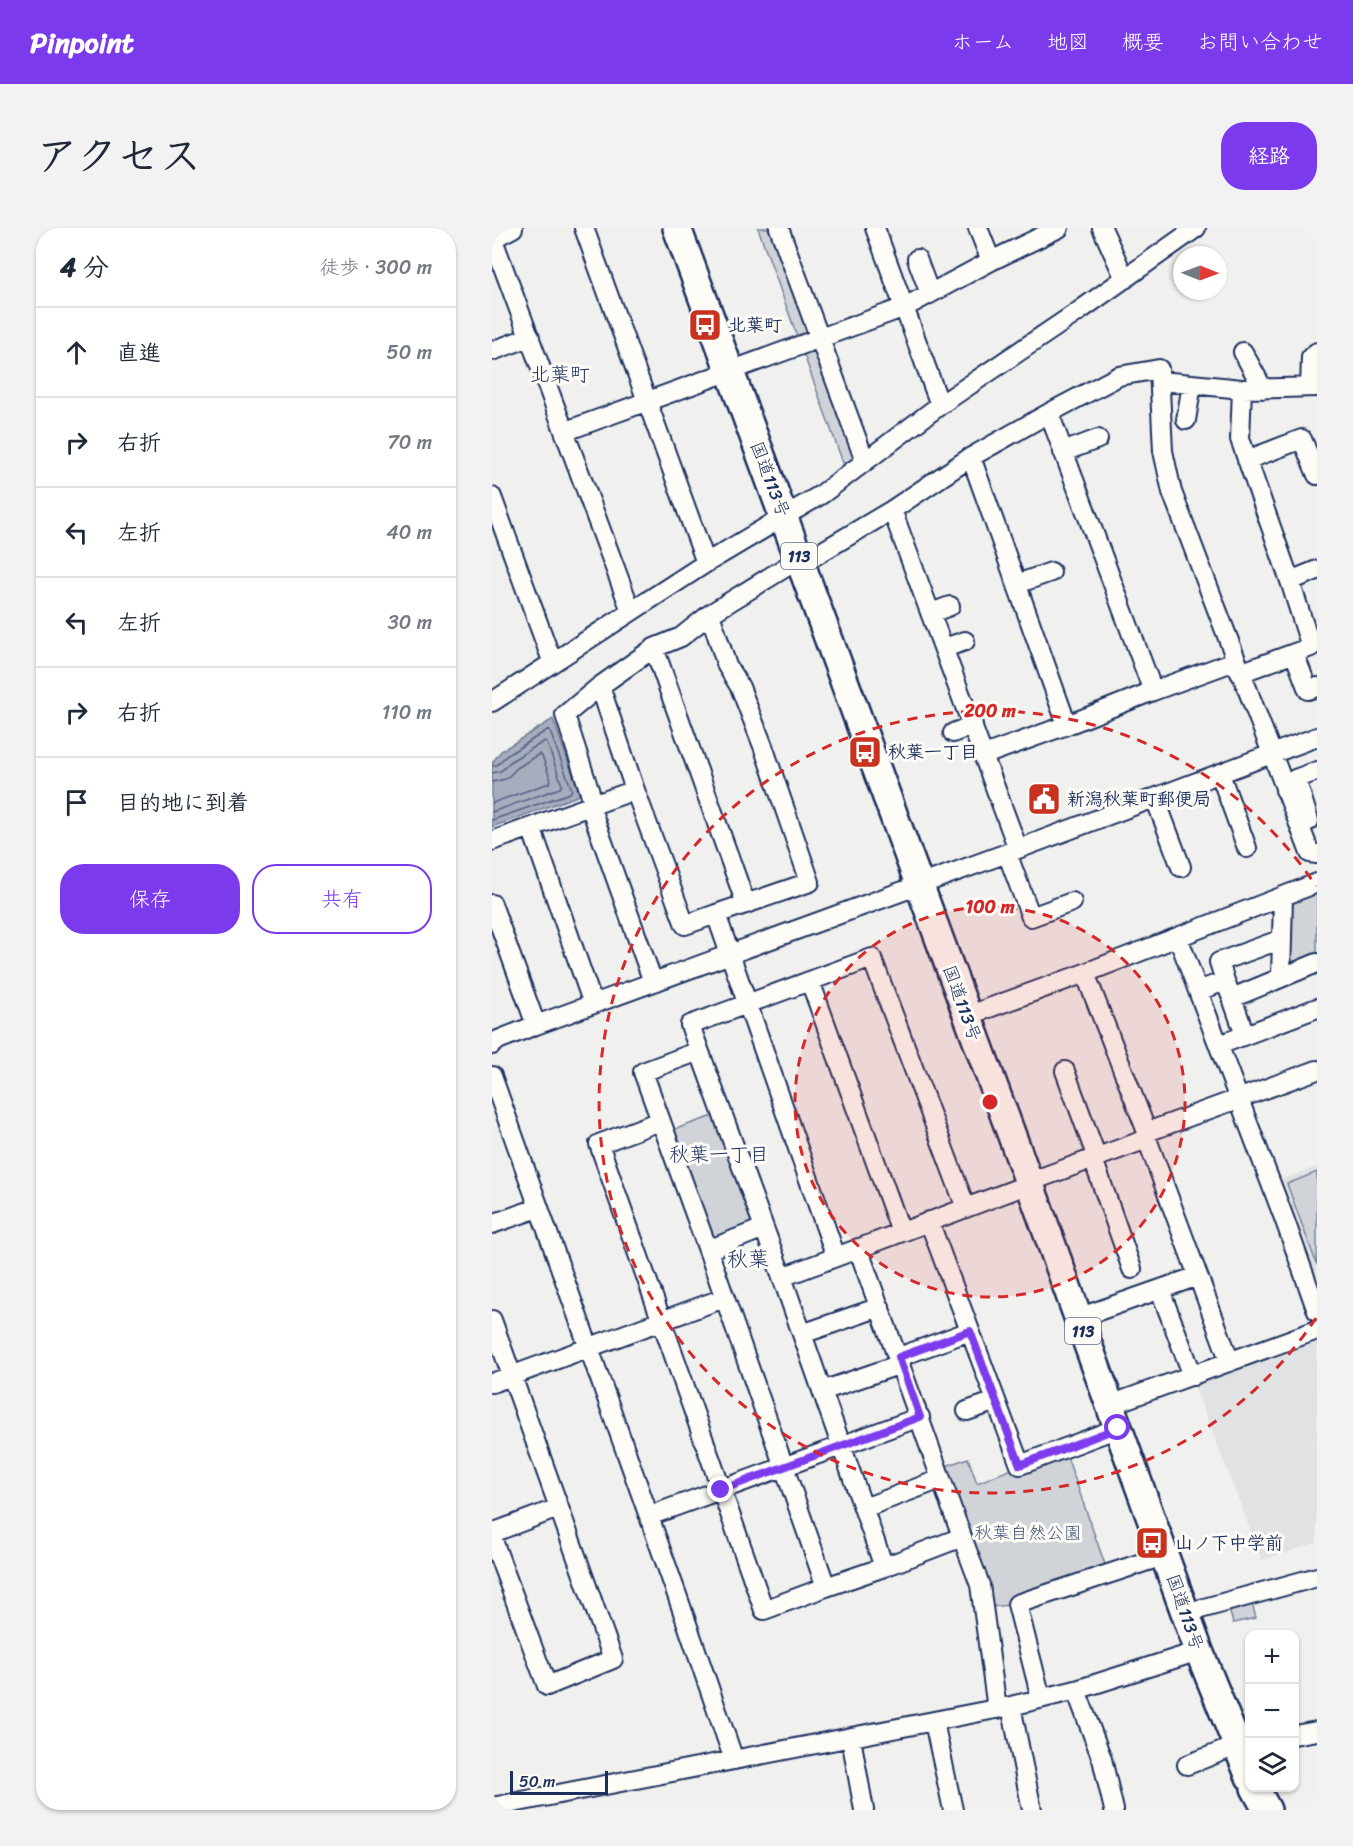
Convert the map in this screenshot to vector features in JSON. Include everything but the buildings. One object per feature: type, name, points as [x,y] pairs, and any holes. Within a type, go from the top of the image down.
[{"type":"highway","name":"国道113号","points":[[677,228],[1199,1651],[1243,1744]]},
{"type":"highway","points":[[1257,1792],[1267,1810]]},
{"type":"street","points":[[513,228],[492,238],[631,610]]},
{"type":"street","points":[[584,228],[706,563]]},
{"type":"street","points":[[779,228],[865,461]]},
{"type":"street","points":[[875,228],[940,405]]},
{"type":"street","points":[[978,228],[991,261]]},
{"type":"street","points":[[566,431],[905,308],[991,261],[1059,228]]},
{"type":"street","points":[[1102,228],[1125,279]]},
{"type":"street","points":[[492,702],[631,610],[822,494],[940,405],[1125,279],[1175,235],[1196,228]]},
{"type":"street","points":[[916,259],[930,294]]},
{"type":"street","points":[[492,351],[530,337]]},
{"type":"street","points":[[1243,352],[1263,389]]},
{"type":"street","points":[[1161,381],[1242,389],[1313,387],[1311,357],[1317,352]]},
{"type":"street","points":[[652,982],[592,805],[565,715],[600,686],[654,648],[681,637],[710,614],[892,510],[971,457],[1119,376],[1159,369],[1163,451],[1172,492],[1272,754],[1292,788],[1315,850]]},
{"type":"street","points":[[1186,420],[1192,384]]},
{"type":"street","points":[[1242,389],[1240,439],[1290,582],[1307,648],[1308,690],[1317,687]]},
{"type":"street","points":[[1049,413],[1153,691]]},
{"type":"street","points":[[1063,452],[1098,439]]},
{"type":"street","points":[[1247,460],[1302,439],[1317,475]]},
{"type":"street","points":[[971,457],[1067,725]]},
{"type":"street","points":[[492,497],[552,661]]},
{"type":"street","points":[[892,510],[984,755],[1031,917],[1072,902]]},
{"type":"street","points":[[1290,582],[1317,570]]},
{"type":"street","points":[[1017,584],[1052,572]]},
{"type":"street","points":[[931,613],[950,606]]},
{"type":"street","points":[[600,686],[635,790],[685,925],[810,882],[763,746],[740,687],[728,666],[710,614]]},
{"type":"street","points":[[944,648],[965,641]]},
{"type":"street","points":[[654,648],[746,904]]},
{"type":"street","points":[[984,755],[1153,691],[1307,648]]},
{"type":"street","points":[[953,733],[973,725]]},
{"type":"street","points":[[492,1046],[498,1040],[536,1025],[1317,737]]},
{"type":"street","points":[[1292,788],[1295,779],[1317,771]]},
{"type":"street","points":[[1220,774],[1247,848]]},
{"type":"street","points":[[492,841],[635,790]]},
{"type":"street","points":[[1155,798],[1181,867]]},
{"type":"street","points":[[531,827],[593,1004]]},
{"type":"street","points":[[967,1016],[1317,883]]},
{"type":"street","points":[[1281,977],[1283,897]]},
{"type":"street","points":[[492,903],[536,1025]]},
{"type":"street","points":[[716,915],[836,1257]]},
{"type":"street","points":[[1178,937],[1317,1311]]},
{"type":"street","points":[[1245,1035],[1219,962],[1282,939]]},
{"type":"street","points":[[884,1567],[782,1276],[690,1025],[872,958],[966,1208]]},
{"type":"street","points":[[1198,991],[1228,989],[1281,977],[1317,963]]},
{"type":"street","points":[[1085,973],[1230,1362]]},
{"type":"street","points":[[810,981],[901,1232]]},
{"type":"street","points":[[1219,1045],[1317,1008]]},
{"type":"street","points":[[699,1051],[643,1072],[826,1587]]},
{"type":"street","points":[[782,1276],[1095,1159],[1238,1099],[1317,1070]]},
{"type":"street","points":[[1065,1071],[1132,1269]]},
{"type":"street","points":[[492,1076],[734,1760]]},
{"type":"street","points":[[660,1121],[598,1144],[764,1610],[962,1537]]},
{"type":"street","points":[[492,1224],[538,1208]]},
{"type":"street","points":[[929,1221],[1020,1465],[1193,1376],[1317,1330]]},
{"type":"street","points":[[708,1250],[764,1228]]},
{"type":"street","points":[[858,1248],[980,1585],[1004,1707],[1032,1810]]},
{"type":"street","points":[[1078,1318],[1198,1276]]},
{"type":"street","points":[[1160,1290],[1193,1376]]},
{"type":"street","points":[[492,1383],[724,1298]]},
{"type":"street","points":[[802,1334],[880,1307]]},
{"type":"street","points":[[492,1320],[613,1659],[547,1686],[492,1538]]},
{"type":"street","points":[[822,1391],[970,1331]]},
{"type":"street","points":[[966,1411],[996,1401]]},
{"type":"street","points":[[649,1516],[920,1417]]},
{"type":"street","points":[[864,1508],[941,1479]]},
{"type":"street","points":[[492,1533],[558,1508]]},
{"type":"street","points":[[1041,1698],[1017,1604],[1166,1556]]},
{"type":"street","points":[[1186,1613],[1317,1577]]},
{"type":"street","points":[[492,1807],[1004,1707],[1076,1690],[1199,1651]]},
{"type":"street","points":[[1076,1690],[1102,1759],[1114,1810]]},
{"type":"street","points":[[934,1722],[953,1810]]},
{"type":"street","points":[[1299,1734],[1317,1731]]},
{"type":"street","points":[[851,1738],[864,1810]]},
{"type":"street","points":[[1187,1765],[1243,1744]]},
{"type":"shaded area","points":[[1317,1167],[1317,1290],[1280,1180]]},
{"type":"shaded area","points":[[1317,1338],[1317,1543],[1262,1560],[1193,1382]]},
{"type":"green space","points":[[758,228],[779,228],[865,461],[846,471]]},
{"type":"green space","points":[[1317,886],[1317,962],[1283,975],[1285,898]]},
{"type":"green space","points":[[722,1113],[764,1228],[708,1250],[664,1133]]},
{"type":"green space","points":[[1317,1172],[1317,1265],[1287,1184]]},
{"type":"green space","name":"秋葉自然公園","points":[[1064,1448],[1108,1573],[1017,1604],[983,1608],[938,1469],[968,1458],[977,1483]]},
{"type":"green space","points":[[1250,1596],[1256,1618],[1233,1623],[1227,1602]]},
{"type":"water","points":[[553,719],[580,795],[492,827],[492,763],[501,751]]},
{"type":"place","name":"北葉町","points":[[705,325]]},
{"type":"place","name":"秋葉一丁目","points":[[865,752]]},
{"type":"place","name":"新潟秋葉町郵便局","points":[[1044,799]]},
{"type":"place","name":"山ノ下中学前","points":[[1152,1543]]},
{"type":"district","name":"北葉町","points":[[560,374]]},
{"type":"district","name":"秋葉一丁目","points":[[719,1154]]},
{"type":"district","name":"秋葉","points":[[748,1259]]},
{"type":"route","points":[[721,1490],[920,1417],[899,1357],[970,1331],[1020,1465],[1118,1428]]}]
